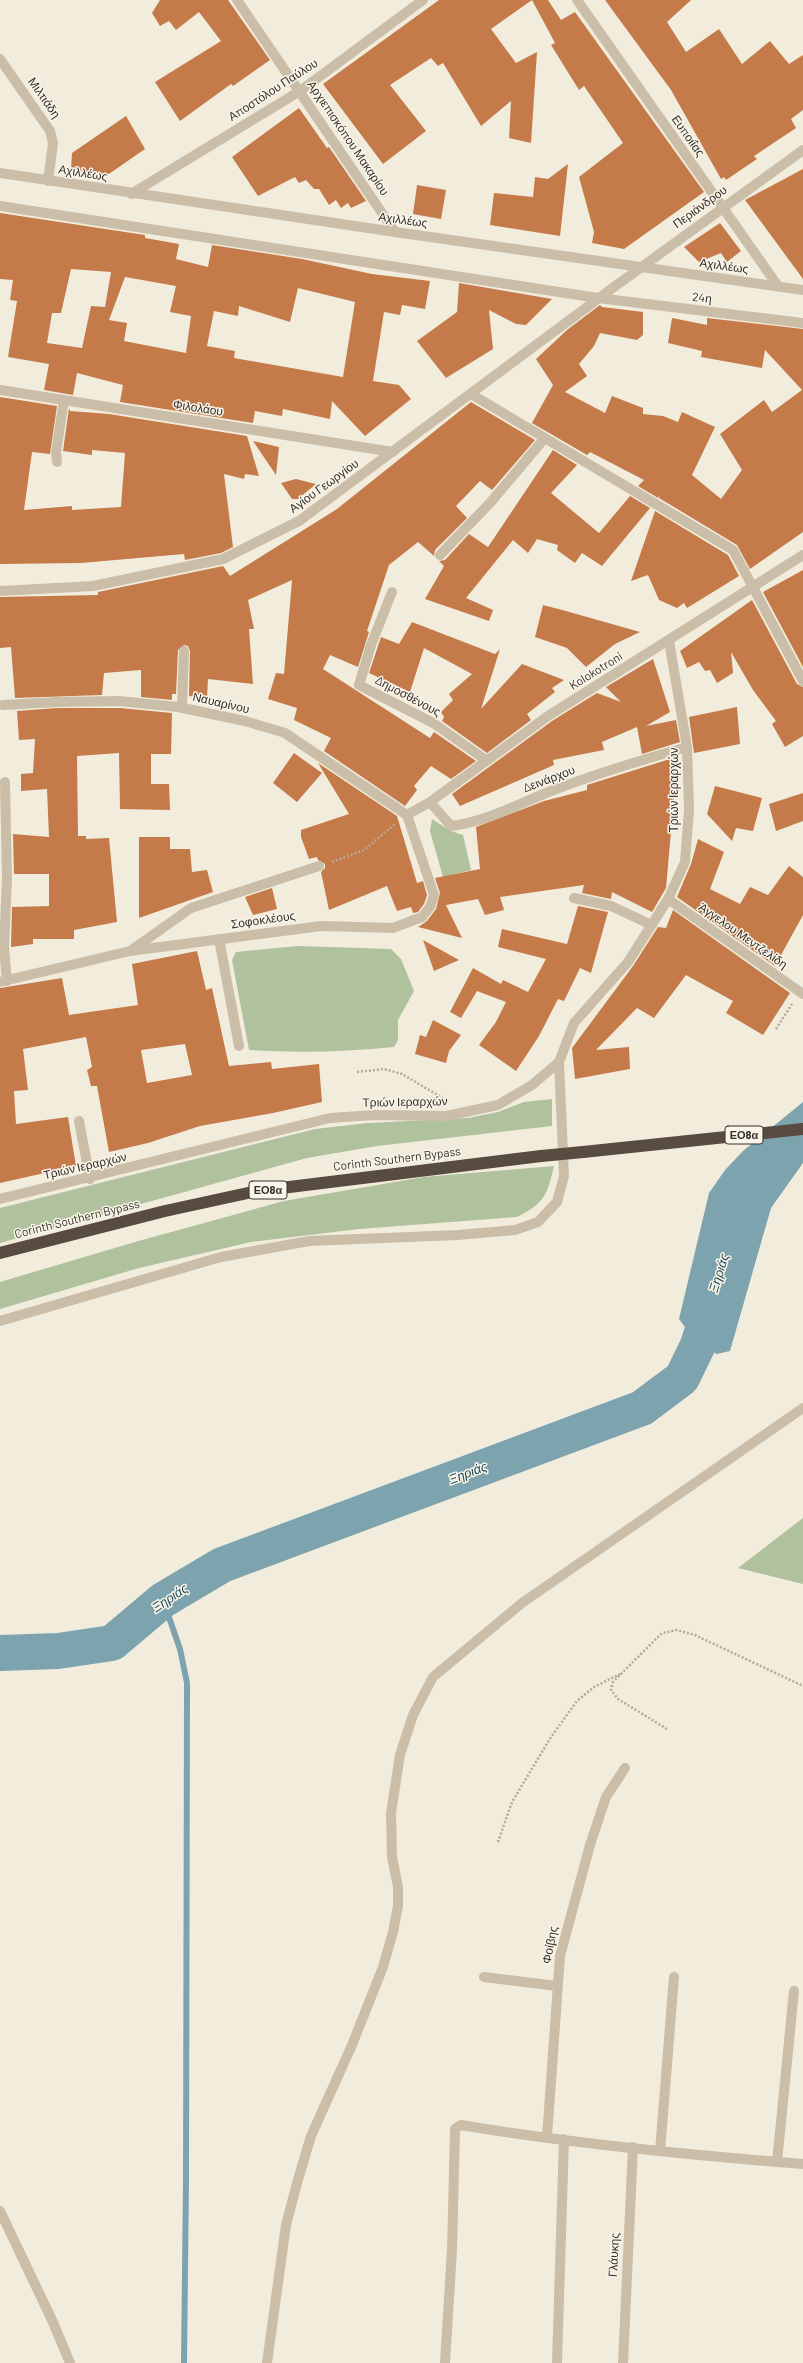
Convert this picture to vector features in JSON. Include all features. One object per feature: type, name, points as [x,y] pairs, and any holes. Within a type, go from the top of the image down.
[{"type":"highway","name":"Corinth Southern Bypass","points":[[0,1253],[165,1211],[257,1191],[541,1156],[803,1129]]},
{"type":"street","name":"Αρχιεπισκόπου Μακαρίου","points":[[237,0],[396,232]]},
{"type":"street","name":"Αποστόλου Παύλου","points":[[131,194],[300,91],[423,0]]},
{"type":"street","name":"Ευποιΐας","points":[[577,0],[778,286]]},
{"type":"street","name":"Μιλτιάδη","points":[[0,59],[50,131],[53,143],[48,181]]},
{"type":"street","name":"Περιάνδρου","points":[[614,287],[722,207],[803,150]]},
{"type":"street","name":"Αχιλλέως","points":[[0,173],[131,194],[640,268],[803,290]]},
{"type":"street","points":[[0,206],[598,298]]},
{"type":"street","name":"Αγίου Γεωργίου","points":[[0,591],[93,586],[223,559],[298,521],[614,287]]},
{"type":"street","name":"24η","points":[[598,298],[803,323]]},
{"type":"street","name":"Φιλολάου","points":[[0,390],[393,452]]},
{"type":"street","points":[[470,394],[733,550],[754,588],[779,640],[803,681]]},
{"type":"street","points":[[57,462],[56,452],[64,400]]},
{"type":"street","points":[[440,555],[494,498],[544,439]]},
{"type":"street","name":"Kolokotroni","points":[[407,815],[430,802],[548,716],[754,588],[803,555]]},
{"type":"street","name":"Δημοσθένους","points":[[392,592],[370,645],[359,685],[433,722],[486,760]]},
{"type":"street","name":"Τριών Ιεραρχών","points":[[0,1199],[330,1118],[375,1115],[446,1116],[467,1112],[498,1105],[532,1085],[559,1062],[574,1023],[628,962],[668,899],[685,862],[689,810],[687,747],[669,641]]},
{"type":"street","points":[[182,707],[184,651]]},
{"type":"street","name":"Ναυαρίνου","points":[[3,706],[83,701],[120,701],[182,707],[213,713],[285,733],[407,815]]},
{"type":"street","name":"Δεινάρχου","points":[[430,802],[451,826],[471,824],[552,791],[630,763],[687,747]]},
{"type":"street","points":[[4,982],[7,878],[5,782]]},
{"type":"street","name":"Σοφοκλέους","points":[[4,982],[130,951],[321,926],[393,928],[422,917],[430,907],[434,895],[407,815]]},
{"type":"street","points":[[130,951],[191,908],[319,866]]},
{"type":"street","points":[[574,898],[611,906],[652,924]]},
{"type":"street","name":"Άγγελου Μεντζελίδη","points":[[668,899],[802,993]]},
{"type":"street","points":[[219,939],[239,1046]]},
{"type":"street","points":[[0,1321],[221,1256],[309,1241],[458,1235],[515,1230],[538,1222],[557,1202],[564,1176],[559,1062]]},
{"type":"street","points":[[79,1121],[90,1178]]},
{"type":"street","points":[[267,2363],[286,2225],[307,2149],[383,1967],[393,1932],[398,1906],[398,1887],[392,1856],[391,1813],[400,1755],[413,1715],[433,1677],[522,1603],[803,1408]]},
{"type":"street","name":"Φοίβης","points":[[547,2137],[557,1986],[566,1932],[590,1845],[606,1797],[625,1768]]},
{"type":"street","points":[[484,1977],[557,1986]]},
{"type":"street","points":[[660,2150],[674,1977]]},
{"type":"street","points":[[778,2162],[794,1991]]},
{"type":"street","points":[[445,2363],[452,2249],[455,2129],[461,2125],[633,2147],[803,2164]]},
{"type":"street","points":[[557,2363],[564,2139]]},
{"type":"street","name":"Γλάυκης","points":[[623,2363],[633,2147]]},
{"type":"street","points":[[0,2211],[52,2320],[70,2363]]},
{"type":"path","points":[[319,866],[364,850],[407,815]]},
{"type":"path","points":[[776,1029],[802,993]]},
{"type":"path","points":[[357,1072],[384,1069],[402,1074],[467,1112]]},
{"type":"path","points":[[667,1730],[618,1699],[611,1690],[613,1682],[662,1633],[677,1630],[695,1635],[803,1686]]},
{"type":"path","points":[[498,1842],[512,1802],[527,1776],[577,1701],[594,1687],[623,1672]]},
{"type":"green space","points":[[432,819],[451,831],[463,835],[471,870],[443,877],[430,831]]},
{"type":"green space","points":[[298,946],[391,949],[401,959],[414,991],[398,1020],[398,1040],[394,1047],[322,1052],[249,1050],[232,960],[236,952]]},
{"type":"green space","points":[[552,1099],[552,1126],[377,1146],[307,1158],[0,1243],[0,1208],[315,1129],[368,1123],[468,1118],[498,1112],[524,1102]]},
{"type":"green space","points":[[554,1166],[547,1191],[543,1197],[534,1207],[517,1217],[359,1229],[251,1242],[139,1268],[0,1309],[0,1282],[135,1242],[284,1201],[424,1177]]},
{"type":"green space","points":[[803,1518],[803,1584],[738,1568]]},
{"type":"water","points":[[803,1102],[803,1163],[771,1208],[730,1351],[717,1354],[698,1345],[679,1319],[709,1193],[725,1170],[743,1151]]},
{"type":"building","points":[[160,0],[228,0],[270,60],[233,86],[231,84],[180,121],[155,82],[221,41],[199,12],[176,30],[169,21],[160,26],[152,13]]},
{"type":"building","points":[[439,0],[532,0],[491,29],[516,63],[537,52],[531,143],[509,138],[511,101],[481,126],[443,63],[438,66],[431,58],[390,85],[426,131],[383,164],[323,84]]},
{"type":"building","points":[[532,0],[548,0],[561,20],[575,12],[704,192],[624,249],[592,243],[594,232],[579,177],[623,143],[584,86],[579,90],[551,45],[555,43]]},
{"type":"building","points":[[605,0],[691,0],[667,22],[686,52],[719,29],[742,64],[770,41],[789,64],[803,55],[803,110],[791,119],[796,128],[754,156],[757,159],[726,180],[724,177],[721,179],[671,90]]},
{"type":"building","points":[[299,108],[327,148],[329,147],[366,201],[351,208],[348,203],[341,208],[336,200],[329,205],[319,189],[314,189],[306,180],[299,183],[295,177],[258,196],[232,157]]},
{"type":"building","points":[[126,116],[145,149],[106,176],[71,169],[72,153]]},
{"type":"building","points":[[568,164],[560,236],[490,225],[494,193],[533,197],[535,177],[548,179]]},
{"type":"building","points":[[803,169],[803,279],[745,200]]},
{"type":"building","points":[[417,185],[446,190],[441,219],[413,214]]},
{"type":"building","points":[[0,213],[145,235],[145,238],[179,244],[176,259],[208,267],[212,245],[302,259],[372,274],[430,281],[425,309],[402,305],[400,315],[384,312],[373,381],[399,385],[411,399],[365,436],[332,401],[330,419],[283,409],[282,416],[255,411],[253,423],[120,402],[123,385],[77,373],[73,395],[44,390],[49,364],[8,357],[17,301],[10,300],[13,280],[0,279]],"holes":[[[71,269],[111,272],[105,307],[91,306],[82,348],[47,343],[52,313],[61,313]],[[125,277],[176,286],[170,312],[191,316],[186,353],[124,341],[127,323],[109,320]],[[298,288],[355,302],[343,377],[234,358],[235,351],[207,346],[214,311],[238,316],[239,306],[290,322]]]},
{"type":"building","points":[[720,223],[741,251],[727,262],[721,253],[699,262],[684,247]]},
{"type":"building","points":[[459,283],[552,299],[526,325],[516,324],[489,310],[493,349],[446,378],[417,341],[457,312]]},
{"type":"building","points":[[600,305],[602,307],[643,312],[643,335],[637,340],[600,333],[594,346],[579,364],[587,376],[565,392],[605,413],[612,396],[643,408],[643,414],[663,416],[678,422],[682,412],[715,427],[692,475],[721,499],[742,470],[720,434],[764,400],[772,412],[802,390],[765,350],[762,368],[701,357],[702,351],[668,343],[672,318],[707,325],[707,318],[803,329],[803,532],[750,569],[737,545],[659,498],[660,495],[658,498],[638,486],[644,480],[590,452],[587,455],[532,423],[553,385],[536,359],[567,330]]},
{"type":"building","points":[[0,397],[57,406],[50,454],[32,452],[24,510],[72,506],[72,510],[121,507],[125,453],[92,450],[92,455],[63,451],[69,408],[70,411],[109,414],[247,436],[259,476],[245,474],[244,479],[224,474],[233,547],[221,553],[185,560],[184,554],[81,563],[0,564]]},
{"type":"building","points":[[471,402],[535,440],[492,490],[480,481],[456,506],[467,518],[435,550],[434,556],[418,542],[389,565],[367,631],[369,632],[358,667],[330,655],[323,669],[430,738],[434,732],[476,761],[451,779],[431,766],[414,786],[417,790],[405,806],[324,751],[331,738],[294,720],[297,708],[268,699],[276,673],[284,674],[292,580],[248,600],[254,629],[249,629],[253,684],[208,679],[207,698],[189,696],[190,651],[188,646],[184,645],[178,650],[176,694],[172,694],[172,700],[141,697],[141,670],[104,673],[102,695],[15,698],[11,647],[0,648],[0,597],[98,595],[98,592],[223,566],[230,576],[337,509]]},
{"type":"building","points":[[253,441],[279,447],[276,475]]},
{"type":"building","points":[[553,450],[577,465],[551,493],[599,533],[630,496],[650,508],[602,566],[582,553],[575,563],[557,550],[558,545],[537,539],[528,553],[513,540],[466,598],[493,610],[489,621],[425,599],[444,566],[439,561],[445,560],[469,534],[488,547]]},
{"type":"building","points":[[296,479],[316,484],[298,499],[292,499],[281,483]]},
{"type":"building","points":[[655,511],[728,555],[739,576],[687,608],[684,603],[677,608],[659,600],[648,575],[631,581]]},
{"type":"building","points":[[803,570],[803,667],[763,592]]},
{"type":"building","points":[[752,600],[797,684],[803,687],[803,736],[785,747],[772,724],[776,721],[753,690],[731,652],[733,673],[717,683],[710,670],[705,671],[699,662],[687,668],[680,651]]},
{"type":"building","points":[[543,605],[640,632],[615,644],[586,667],[567,648],[535,637]]},
{"type":"building","points":[[412,622],[495,654],[500,649],[481,709],[522,664],[564,680],[552,688],[555,692],[527,714],[531,720],[487,753],[442,721],[444,717],[441,712],[453,700],[449,694],[472,674],[424,648],[410,692],[369,673],[381,637],[399,644]]},
{"type":"building","points":[[653,659],[670,712],[646,726],[676,720],[680,742],[642,754],[637,727],[602,742],[604,750],[553,760],[554,765],[460,806],[452,794],[552,721],[597,693],[621,702],[606,687]]},
{"type":"building","points":[[737,707],[740,744],[694,753],[689,717]]},
{"type":"building","points":[[57,708],[120,708],[172,713],[171,754],[151,754],[151,784],[169,784],[170,810],[120,809],[119,753],[77,756],[78,836],[86,836],[86,839],[109,838],[117,922],[74,930],[74,939],[33,939],[33,944],[11,947],[12,907],[49,906],[49,874],[14,874],[13,834],[49,837],[47,789],[21,791],[21,774],[33,773],[35,739],[19,740],[17,711]]},
{"type":"building","points":[[294,753],[322,773],[297,802],[273,783]]},
{"type":"building","points":[[673,758],[675,786],[666,888],[652,912],[612,892],[611,899],[582,893],[584,885],[500,897],[504,910],[485,915],[478,899],[446,905],[462,938],[418,927],[427,921],[436,909],[440,893],[435,878],[480,869],[476,827],[544,801],[587,790],[587,785]]},
{"type":"building","points":[[318,763],[397,816],[417,883],[423,881],[427,895],[424,904],[418,912],[413,913],[411,907],[397,911],[387,886],[329,910],[321,872],[325,868],[325,864],[318,860],[317,857],[309,859],[301,837],[301,830],[349,814]]},
{"type":"building","points":[[715,786],[762,798],[753,831],[736,828],[732,841],[707,814]]},
{"type":"building","points":[[803,793],[803,821],[776,831],[769,804]]},
{"type":"building","points":[[139,837],[170,837],[170,849],[190,849],[192,872],[207,870],[213,892],[139,918]]},
{"type":"building","points":[[698,839],[724,852],[710,889],[740,904],[750,887],[768,895],[789,866],[803,877],[803,915],[775,966],[677,897],[691,864]]},
{"type":"building","points":[[272,888],[277,909],[253,915],[245,897]]},
{"type":"building","points":[[578,906],[608,912],[591,973],[580,968],[564,1001],[558,999],[539,1036],[516,1071],[479,1045],[496,1022],[506,1002],[477,991],[461,1018],[450,1012],[473,968],[501,984],[503,980],[528,992],[546,959],[498,947],[502,929],[567,944]]},
{"type":"building","points":[[673,910],[790,993],[763,1035],[726,1013],[733,1001],[686,975],[654,1018],[637,1008],[596,1050],[629,1047],[630,1069],[575,1079],[572,1048],[633,966],[658,927],[666,928]]},
{"type":"building","points":[[423,940],[459,960],[434,971]]},
{"type":"building","points":[[197,951],[206,990],[212,988],[229,1066],[271,1062],[272,1069],[319,1064],[322,1102],[273,1113],[200,1126],[148,1143],[109,1152],[97,1086],[91,1086],[87,1070],[92,1067],[86,1037],[23,1049],[28,1090],[14,1091],[16,1124],[68,1117],[76,1166],[0,1183],[0,988],[62,978],[69,1015],[138,1005],[132,964]],"holes":[[[185,1044],[192,1075],[147,1083],[141,1050]]]},
{"type":"building","points":[[433,1020],[461,1035],[449,1051],[446,1063],[415,1054],[420,1035],[426,1037]]},
{"type":"waterway","name":"Ξηριάς","points":[[0,1653],[58,1651],[112,1643],[163,1600],[222,1565],[642,1408],[682,1378],[698,1345],[713,1298]]},
{"type":"waterway","points":[[163,1600],[180,1649],[187,1683],[184,2363]]}]
